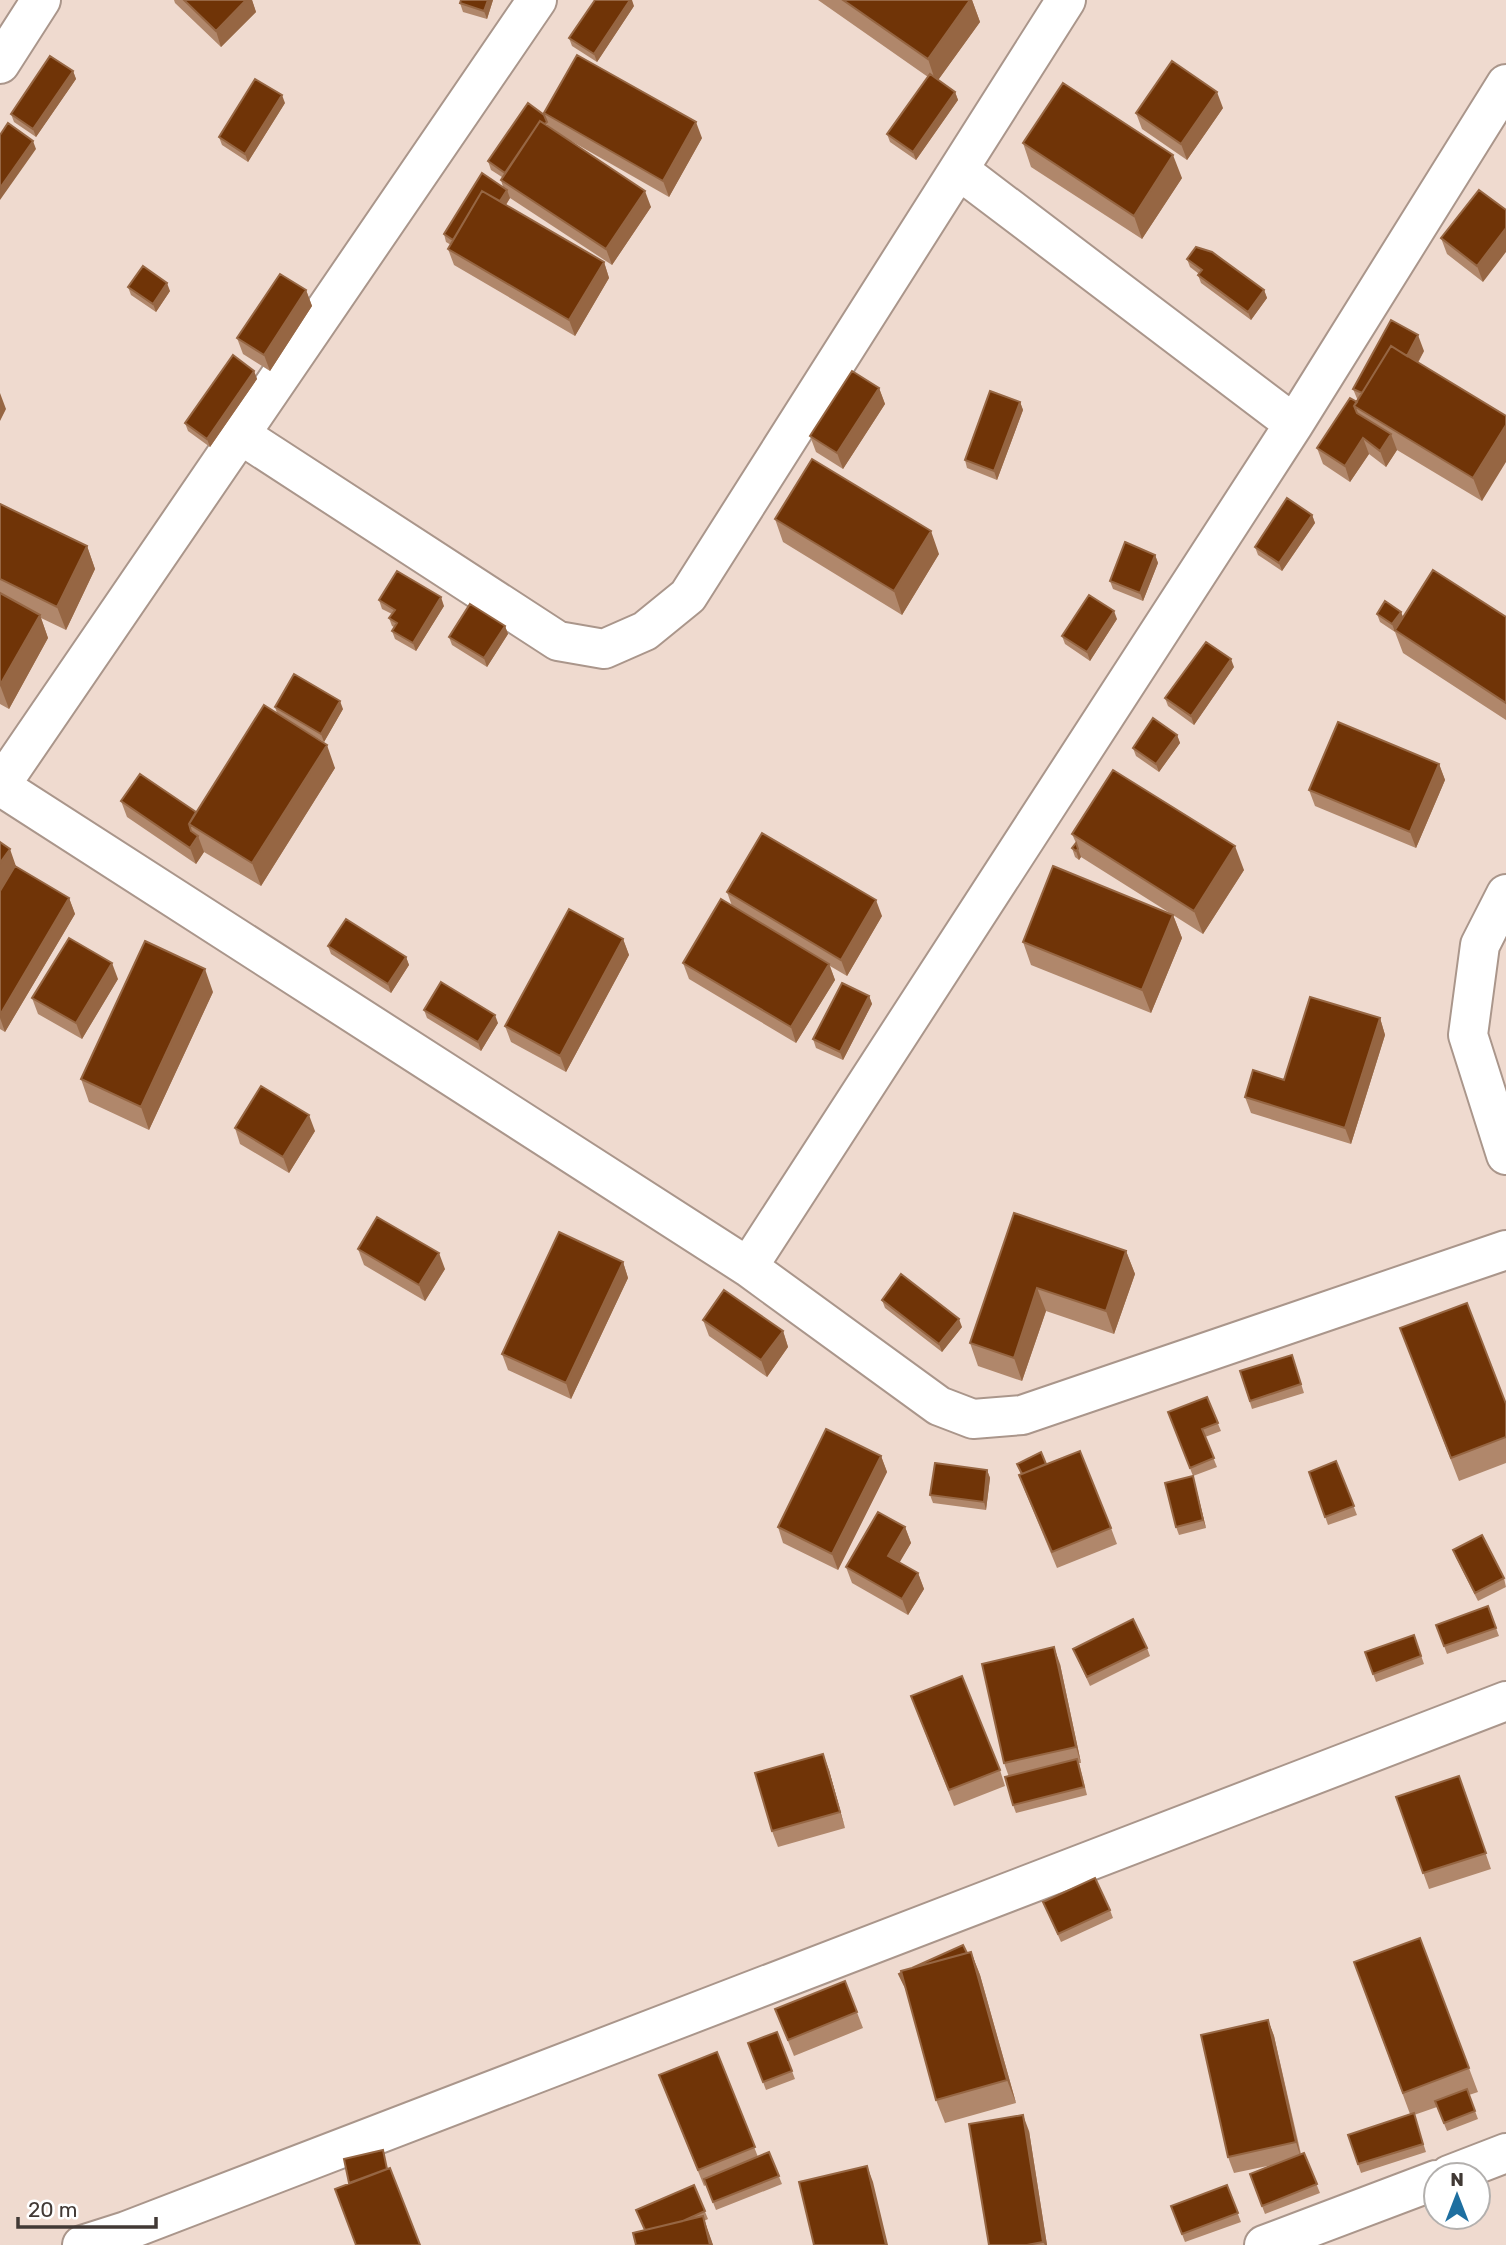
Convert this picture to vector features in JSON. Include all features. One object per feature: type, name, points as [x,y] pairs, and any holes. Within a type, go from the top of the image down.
[{"type":"street","points":[[0,64],[41,0]]},
{"type":"street","points":[[537,0],[0,786],[748,1267],[939,1406],[973,1419],[1022,1415],[1506,1250]]},
{"type":"street","points":[[241,435],[558,641],[604,649],[645,632],[688,596],[1066,0]]},
{"type":"street","points":[[748,1267],[1294,424],[1506,84]]},
{"type":"street","points":[[959,170],[1294,424]]},
{"type":"street","points":[[1506,894],[1480,945],[1468,1035],[1506,1155]]},
{"type":"street","points":[[82,2245],[129,2238],[1506,1701]]},
{"type":"street","points":[[1485,2161],[1506,2153]]},
{"type":"street","points":[[1264,2245],[1422,2185]]},
{"type":"building","points":[[184,0],[246,0],[216,31]]},
{"type":"building","points":[[461,0],[488,0],[484,11],[460,3]]},
{"type":"building","points":[[595,0],[630,0],[594,54],[569,38]]},
{"type":"building","points":[[843,0],[970,0],[928,59]]},
{"type":"building","points":[[577,55],[696,122],[663,181],[544,113]]},
{"type":"building","points":[[50,56],[73,71],[33,129],[11,114]]},
{"type":"building","points":[[1172,61],[1217,92],[1181,144],[1136,113]]},
{"type":"building","points":[[930,74],[955,92],[913,152],[887,134]]},
{"type":"building","points":[[255,79],[282,95],[245,154],[219,137]]},
{"type":"building","points":[[1063,83],[1173,155],[1134,216],[1023,143]]},
{"type":"building","points":[[528,103],[544,115],[547,122],[545,124],[540,121],[505,173],[488,161]]},
{"type":"building","points":[[540,121],[645,191],[606,249],[501,180]]},
{"type":"building","points":[[8,123],[33,141],[0,188],[0,135]]},
{"type":"building","points":[[482,173],[507,190],[500,201],[482,191],[453,240],[444,234]]},
{"type":"building","points":[[1479,190],[1506,210],[1506,228],[1477,266],[1441,238]]},
{"type":"building","points":[[482,191],[604,262],[569,320],[448,249]]},
{"type":"building","points":[[1196,247],[1212,252],[1264,290],[1248,312],[1198,275],[1202,270],[1187,259]]},
{"type":"building","points":[[143,266],[167,283],[153,304],[128,287]]},
{"type":"building","points":[[280,274],[306,290],[264,355],[237,338]]},
{"type":"building","points":[[1391,320],[1418,335],[1407,356],[1391,346],[1362,393],[1353,389]]},
{"type":"building","points":[[1391,346],[1506,416],[1506,425],[1473,478],[1354,406]]},
{"type":"building","points":[[233,355],[254,371],[207,439],[185,423]]},
{"type":"building","points":[[852,371],[879,388],[837,453],[810,436]]},
{"type":"building","points":[[990,391],[1020,402],[994,471],[965,460]]},
{"type":"building","points":[[1350,398],[1357,402],[1354,406],[1357,413],[1391,434],[1380,451],[1363,438],[1345,466],[1317,448]]},
{"type":"building","points":[[812,459],[931,531],[894,591],[775,519]]},
{"type":"building","points":[[1287,498],[1312,515],[1279,563],[1255,547]]},
{"type":"building","points":[[0,504],[87,546],[57,607],[0,579]]},
{"type":"building","points":[[1125,542],[1155,555],[1140,593],[1110,581]]},
{"type":"building","points":[[1433,570],[1506,617],[1506,703],[1395,630]]},
{"type":"building","points":[[397,571],[441,597],[413,643],[392,631],[397,623],[389,618],[395,610],[379,600]]},
{"type":"building","points":[[0,593],[40,615],[0,685]]},
{"type":"building","points":[[1089,595],[1114,611],[1087,652],[1062,636]]},
{"type":"building","points":[[1385,601],[1401,612],[1392,624],[1377,614]]},
{"type":"building","points":[[470,604],[505,626],[484,658],[449,637]]},
{"type":"building","points":[[1206,642],[1231,659],[1191,716],[1165,698]]},
{"type":"building","points":[[294,674],[340,701],[321,734],[275,707]]},
{"type":"building","points":[[264,705],[327,745],[252,863],[189,824]]},
{"type":"building","points":[[1153,718],[1177,735],[1156,764],[1133,748]]},
{"type":"building","points":[[1338,722],[1439,764],[1410,832],[1309,790]]},
{"type":"building","points":[[1113,770],[1235,846],[1194,911],[1072,834]]},
{"type":"building","points":[[140,774],[196,812],[189,824],[191,831],[198,836],[190,848],[121,801]]},
{"type":"building","points":[[762,833],[876,900],[841,960],[727,892]]},
{"type":"building","points":[[0,842],[10,849],[0,863]]},
{"type":"building","points":[[15,866],[69,898],[0,1015],[0,891]]},
{"type":"building","points":[[1053,866],[1173,915],[1142,990],[1023,942]]},
{"type":"building","points":[[721,899],[829,964],[791,1027],[683,963]]},
{"type":"building","points":[[569,909],[623,939],[560,1056],[505,1026]]},
{"type":"building","points":[[346,919],[406,957],[388,984],[328,946]]},
{"type":"building","points":[[69,938],[112,963],[76,1023],[32,998]]},
{"type":"building","points":[[145,941],[205,969],[141,1107],[81,1079]]},
{"type":"building","points":[[441,982],[495,1015],[478,1042],[424,1010]]},
{"type":"building","points":[[842,983],[869,996],[840,1052],[813,1039]]},
{"type":"building","points":[[1310,997],[1380,1018],[1345,1128],[1245,1097],[1253,1070],[1284,1080]]},
{"type":"building","points":[[261,1086],[309,1115],[283,1157],[235,1128]]},
{"type":"building","points":[[1014,1213],[1126,1251],[1106,1311],[1037,1288],[1014,1358],[970,1343]]},
{"type":"building","points":[[377,1217],[439,1253],[419,1285],[358,1249]]},
{"type":"building","points":[[559,1232],[623,1262],[566,1383],[502,1354]]},
{"type":"building","points":[[901,1274],[959,1319],[939,1344],[882,1300]]},
{"type":"building","points":[[724,1290],[783,1331],[761,1360],[703,1320]]},
{"type":"building","points":[[1467,1303],[1506,1404],[1506,1437],[1451,1458],[1400,1328]]},
{"type":"building","points":[[1292,1355],[1301,1384],[1250,1401],[1240,1371]]},
{"type":"building","points":[[1207,1397],[1218,1423],[1202,1429],[1214,1458],[1190,1468],[1168,1412]]},
{"type":"building","points":[[826,1429],[881,1456],[832,1554],[778,1527]]},
{"type":"building","points":[[1080,1451],[1111,1528],[1052,1552],[1019,1475]]},
{"type":"building","points":[[1041,1452],[1046,1464],[1022,1474],[1017,1464]]},
{"type":"building","points":[[1336,1461],[1354,1506],[1325,1517],[1309,1472]]},
{"type":"building","points":[[935,1463],[987,1470],[984,1502],[930,1495]]},
{"type":"building","points":[[1193,1476],[1203,1520],[1176,1527],[1165,1483]]},
{"type":"building","points":[[878,1512],[905,1527],[888,1556],[918,1573],[902,1599],[846,1567]]},
{"type":"building","points":[[1482,1535],[1504,1578],[1475,1593],[1453,1550]]},
{"type":"building","points":[[1488,1606],[1496,1628],[1444,1646],[1436,1625]]},
{"type":"building","points":[[1133,1619],[1147,1648],[1087,1677],[1073,1649]]},
{"type":"building","points":[[1414,1635],[1421,1656],[1373,1674],[1365,1652]]},
{"type":"building","points":[[1054,1647],[1076,1747],[1004,1763],[982,1664]]},
{"type":"building","points":[[962,1676],[1000,1770],[949,1790],[911,1696]]},
{"type":"building","points":[[823,1754],[840,1812],[772,1831],[755,1773]]},
{"type":"building","points":[[1077,1759],[1084,1787],[1013,1805],[1005,1777]]},
{"type":"building","points":[[1459,1776],[1486,1853],[1423,1873],[1396,1797]]},
{"type":"building","points":[[1095,1878],[1110,1910],[1058,1934],[1043,1902]]},
{"type":"building","points":[[1420,1938],[1469,2068],[1403,2093],[1354,1962]]},
{"type":"building","points":[[963,1945],[967,1953],[912,1968]]},
{"type":"building","points":[[971,1952],[1007,2080],[936,2100],[901,1971]]},
{"type":"building","points":[[845,1981],[857,2012],[788,2040],[775,2009]]},
{"type":"building","points":[[1268,2020],[1296,2142],[1228,2157],[1201,2035]]},
{"type":"building","points":[[777,2032],[792,2071],[763,2082],[748,2043]]},
{"type":"building","points":[[717,2052],[755,2147],[698,2170],[659,2075]]},
{"type":"building","points":[[1467,2089],[1475,2111],[1444,2123],[1435,2101]]},
{"type":"building","points":[[1414,2113],[1423,2144],[1358,2164],[1348,2135]]},
{"type":"building","points":[[1023,2115],[1043,2242],[1027,2245],[989,2245],[969,2124]]},
{"type":"building","points":[[383,2150],[387,2169],[349,2183],[344,2159]]},
{"type":"building","points":[[769,2152],[779,2176],[713,2202],[704,2179]]},
{"type":"building","points":[[1304,2153],[1317,2184],[1262,2206],[1250,2174]]},
{"type":"building","points":[[867,2166],[886,2245],[814,2245],[799,2182]]},
{"type":"building","points":[[390,2168],[420,2245],[356,2245],[335,2189]]},
{"type":"building","points":[[694,2185],[705,2211],[683,2221],[645,2230],[636,2210]]},
{"type":"building","points":[[1227,2185],[1238,2213],[1182,2234],[1171,2206]]},
{"type":"building","points":[[703,2216],[710,2245],[636,2245],[633,2233]]}]
